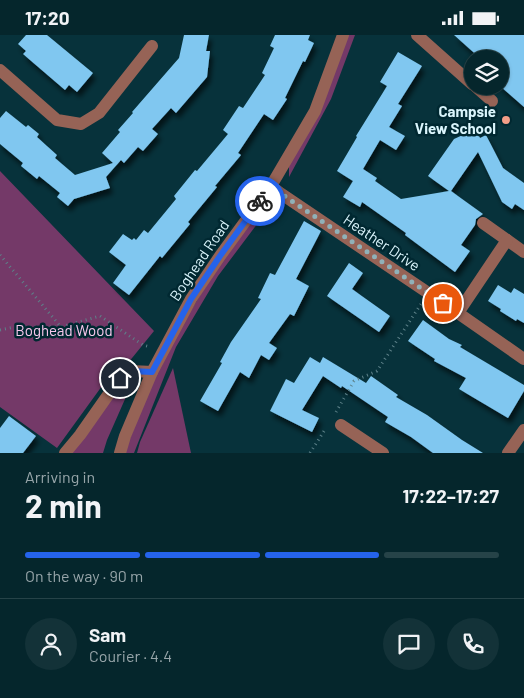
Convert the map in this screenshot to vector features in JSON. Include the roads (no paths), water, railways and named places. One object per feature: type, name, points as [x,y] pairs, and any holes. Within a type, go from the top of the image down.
[{"type":"street","name":"Boghead Road","points":[[120,453],[152,372],[191,299],[271,186],[315,111],[342,35]]},
{"type":"street","points":[[417,35],[464,76]]},
{"type":"street","points":[[0,70],[57,120],[81,124],[99,113],[152,46]]},
{"type":"street","points":[[485,95],[492,101]]},
{"type":"street","name":"Heather Drive","points":[[271,186],[524,359]]},
{"type":"street","points":[[483,223],[524,252]]},
{"type":"street","points":[[458,313],[507,240]]},
{"type":"street","points":[[65,453],[120,378],[131,371],[152,372]]},
{"type":"street","points":[[336,422],[383,453]]},
{"type":"street","points":[[508,453],[524,430]]},
{"type":"place","name":"Campsie View School","points":[[506,120]]},
{"type":"park label","name":"Boghead Wood","points":[[64,330]]}]
